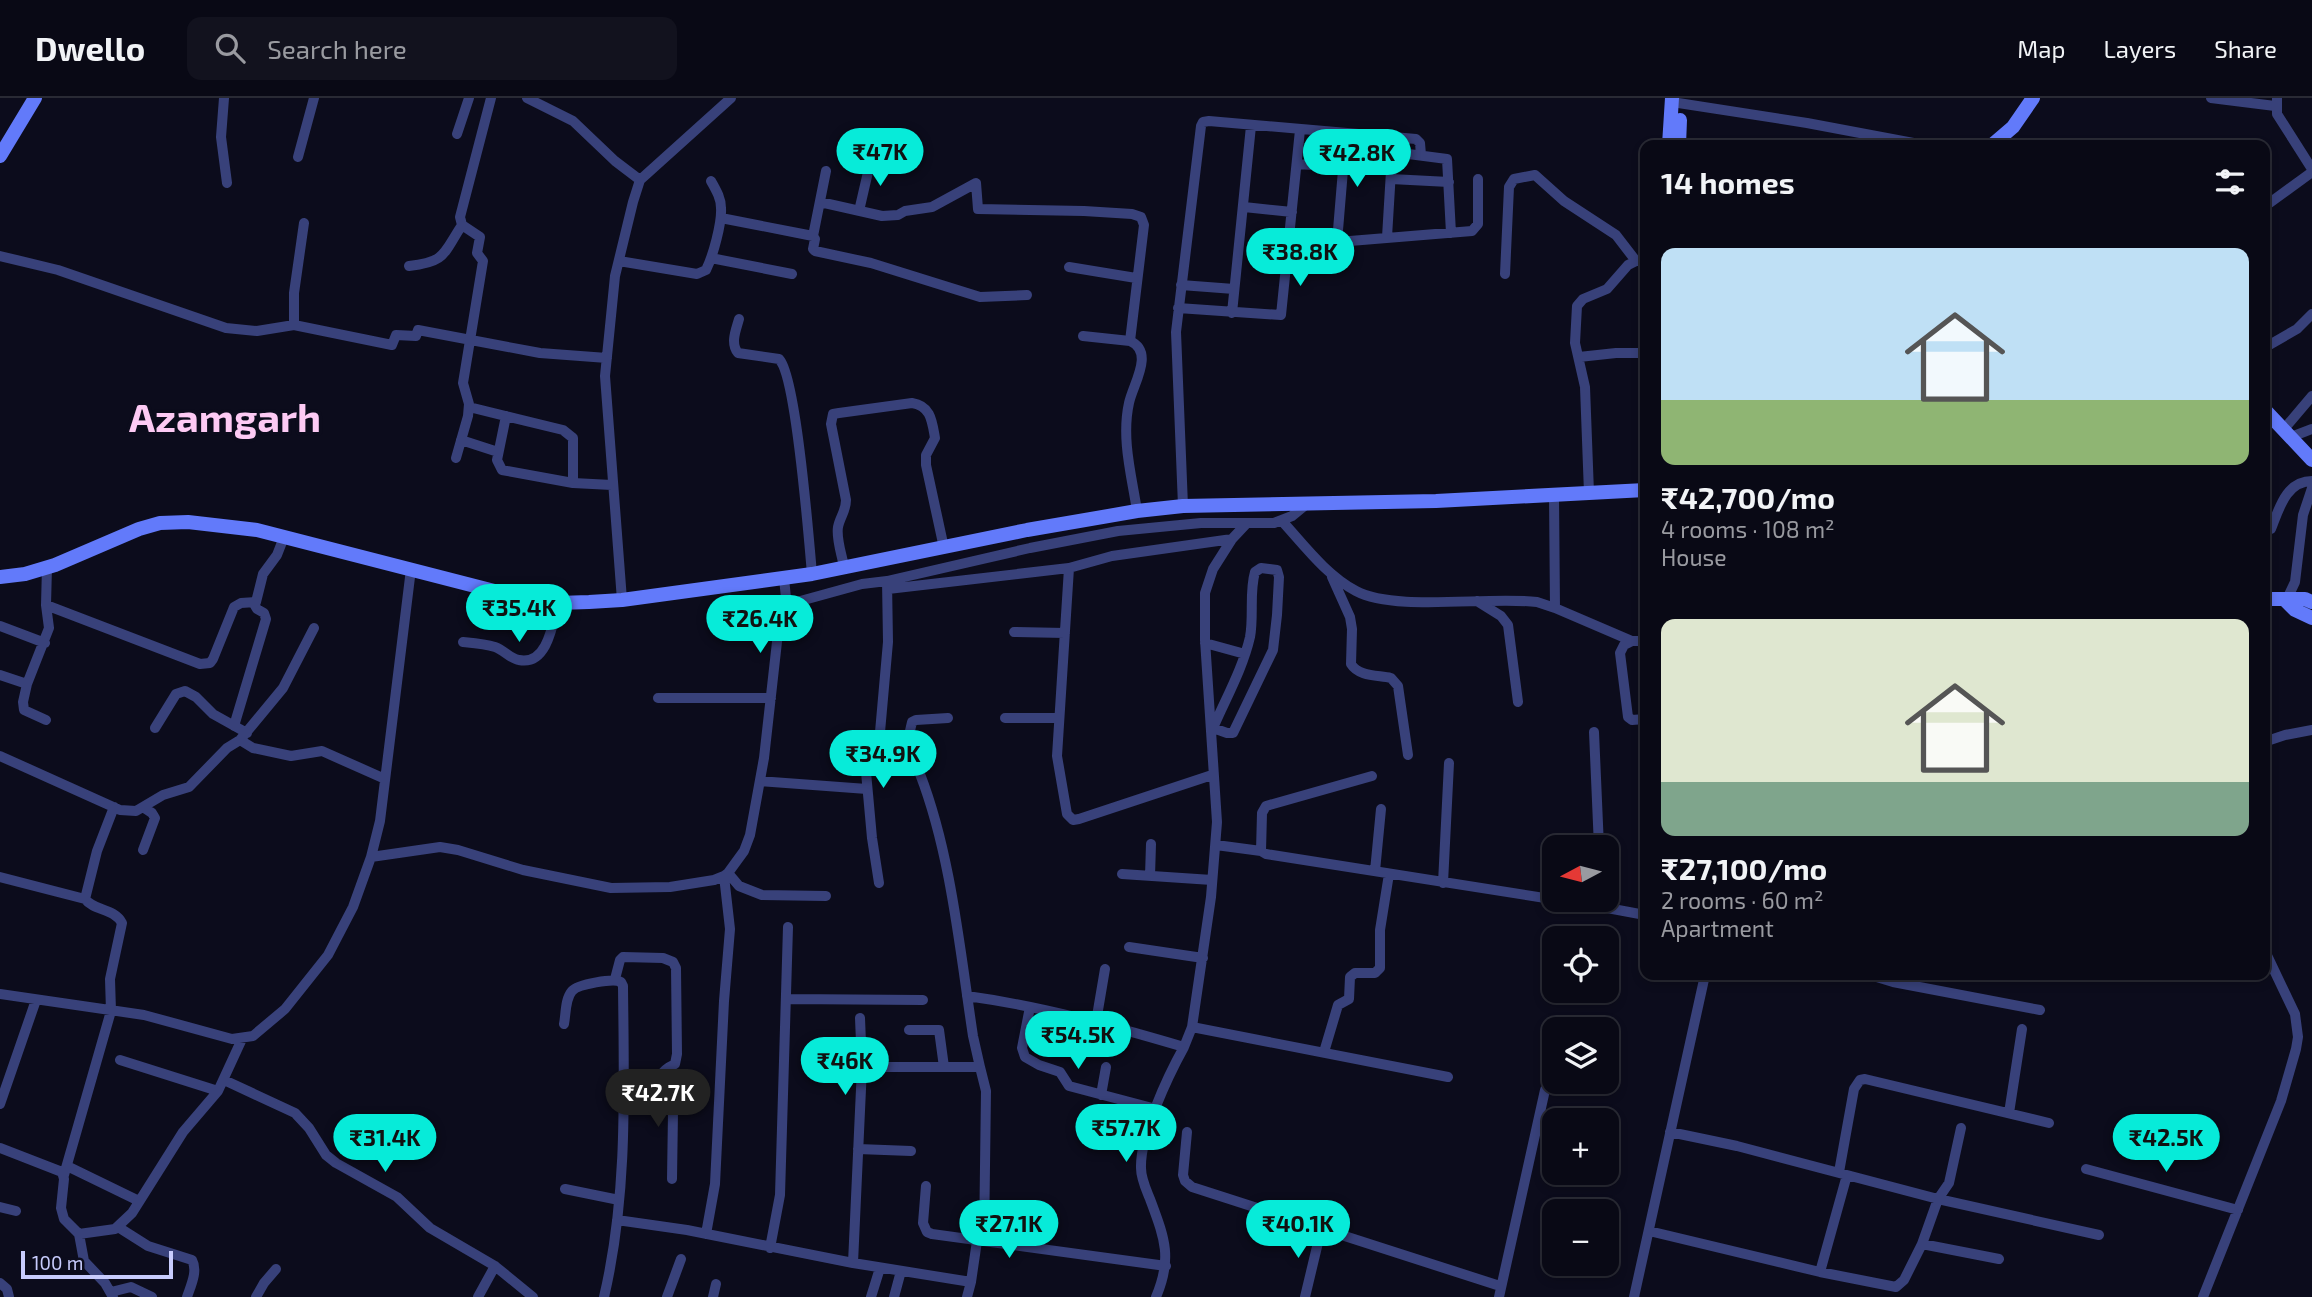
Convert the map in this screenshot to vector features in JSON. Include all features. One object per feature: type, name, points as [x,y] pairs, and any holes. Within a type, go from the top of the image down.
[{"type":"street","points":[[0,156],[35,98]]},
{"type":"street","points":[[224,98],[221,137],[227,183]]},
{"type":"street","points":[[298,158],[314,98]]},
{"type":"street","points":[[457,134],[469,98]]},
{"type":"street","points":[[456,458],[469,407],[463,383],[483,261],[477,253],[480,237],[462,225],[460,217],[491,98]]},
{"type":"street","points":[[527,98],[573,121],[615,161],[640,180]]},
{"type":"street","points":[[622,600],[605,376],[619,261],[640,180],[731,98]]},
{"type":"street","points":[[1998,140],[2013,127],[2033,98]]},
{"type":"street","points":[[2211,98],[2276,102],[2277,114],[2312,170],[2270,202]]},
{"type":"street","points":[[1670,140],[1677,101]]},
{"type":"street","points":[[1677,101],[1679,140]]},
{"type":"street","points":[[1677,101],[1896,140]]},
{"type":"street","points":[[1183,506],[1176,349],[1178,308],[1200,125],[1209,121],[1419,141],[1420,155]]},
{"type":"street","points":[[1232,313],[1251,126]]},
{"type":"street","points":[[1178,308],[1281,315],[1300,130]]},
{"type":"street","points":[[1337,242],[1346,134]]},
{"type":"street","points":[[1387,237],[1394,138]]},
{"type":"street","points":[[1345,153],[1420,155],[1447,159],[1451,233]]},
{"type":"street","points":[[859,211],[871,159]]},
{"type":"street","points":[[1297,164],[1343,167]]},
{"type":"street","points":[[826,171],[813,236],[815,251],[872,263],[980,297],[1027,295]]},
{"type":"street","points":[[1505,274],[1509,187],[1514,178],[1531,174],[1538,177],[1564,201],[1616,235],[1640,261],[1624,268],[1603,292],[1578,303],[1575,343],[1585,387],[1590,493]]},
{"type":"street","points":[[1391,179],[1449,181]]},
{"type":"street","points":[[1289,246],[1472,231],[1479,224],[1478,179]]},
{"type":"street","points":[[619,261],[697,274],[706,270],[720,218],[720,199],[711,181]]},
{"type":"street","points":[[820,202],[881,216],[898,215],[905,211],[932,207],[976,183],[978,209],[1132,214],[1141,217],[1144,225],[1130,341]]},
{"type":"street","points":[[1244,207],[1292,212]]},
{"type":"street","points":[[720,218],[813,236]]},
{"type":"street","points":[[294,325],[294,293],[304,223]]},
{"type":"street","points":[[409,266],[431,264],[438,260],[462,225]]},
{"type":"street","points":[[0,256],[58,270],[226,328],[257,331],[294,325],[392,345],[396,335],[416,336],[418,330],[540,354],[607,358]]},
{"type":"street","points":[[711,258],[792,274]]},
{"type":"street","points":[[1069,267],[1136,278]]},
{"type":"street","points":[[1181,285],[1234,289]]},
{"type":"street","points":[[2270,345],[2298,330],[2312,314]]},
{"type":"street","points":[[739,319],[733,339],[738,354],[779,359],[786,369],[797,429],[812,573]]},
{"type":"street","points":[[1083,336],[1130,341],[1137,344],[1142,352],[1126,424],[1137,511]]},
{"type":"street","points":[[1579,357],[1640,353]]},
{"type":"street","points":[[2288,433],[2312,396]]},
{"type":"street","points":[[844,567],[838,525],[846,508],[846,500],[831,424],[833,414],[912,403],[924,406],[929,412],[935,438],[926,456],[926,465],[944,548]]},
{"type":"street","points":[[469,407],[569,433],[573,438],[573,483]]},
{"type":"street","points":[[2270,415],[2312,460]]},
{"type":"street","points":[[506,416],[497,464],[502,470],[573,483],[612,485]]},
{"type":"street","points":[[2288,433],[2312,429]]},
{"type":"street","points":[[461,440],[498,452]]},
{"type":"street","points":[[2271,529],[2286,495],[2300,482],[2312,481]]},
{"type":"street","points":[[2286,601],[2295,582],[2303,515],[2312,488]]},
{"type":"street","points":[[0,577],[25,574],[47,567],[139,529],[160,523],[188,522],[257,530],[506,594],[558,603],[622,600],[784,578],[1027,530],[1183,506],[1436,501],[1638,490]]},
{"type":"street","points":[[1554,495],[1555,608]]},
{"type":"street","points":[[887,585],[1030,548],[1118,531],[1201,523],[1282,521],[1308,503]]},
{"type":"street","points":[[1282,521],[1331,573],[1355,591],[1367,596],[1401,601],[1528,601],[1555,608],[1632,641],[1640,641]]},
{"type":"street","points":[[1156,1297],[1166,1266],[1162,1233],[1141,1168],[1145,1140],[1156,1109],[1192,1027],[1216,845],[1217,817],[1212,775],[1204,608],[1208,580],[1232,539],[1247,523]]},
{"type":"street","points":[[254,604],[259,596],[263,574],[277,555],[284,537]]},
{"type":"street","points":[[371,857],[440,847],[535,873],[611,888],[670,887],[714,880],[726,874],[744,851],[750,835],[760,781],[779,624],[787,608],[799,600],[862,584],[887,585],[1069,568],[1112,556],[1232,539]]},
{"type":"street","points":[[46,720],[24,710],[24,695],[49,628],[46,604],[47,567]]},
{"type":"street","points":[[1069,568],[1058,768],[1067,814],[1073,820],[1212,775]]},
{"type":"street","points":[[1261,568],[1277,570],[1279,574],[1275,641],[1270,659],[1233,733],[1211,732],[1245,654],[1252,625],[1255,572],[1261,568]]},
{"type":"street","points":[[0,994],[144,1015],[242,1039],[262,1030],[285,1009],[328,955],[353,906],[371,857],[386,779],[411,569]]},
{"type":"street","points":[[1331,573],[1350,617],[1353,669],[1391,678],[1398,686],[1408,755]]},
{"type":"street","points":[[784,578],[787,608]]},
{"type":"street","points":[[887,585],[888,642],[880,732],[886,737],[900,739],[907,744],[925,787],[938,829],[986,1091],[980,1241],[967,1297]]},
{"type":"street","points":[[2270,600],[2305,599],[2312,602]]},
{"type":"street","points":[[1476,600],[1501,616],[1508,625],[1518,702]]},
{"type":"street","points":[[2286,601],[2295,610],[2312,618]]},
{"type":"street","points":[[46,604],[204,664],[213,659],[234,607],[241,603],[254,604]]},
{"type":"street","points":[[463,642],[495,647],[517,660],[526,661],[536,657],[546,643],[558,603]]},
{"type":"street","points":[[234,726],[266,619],[264,612],[254,604]]},
{"type":"street","points":[[0,626],[45,643]]},
{"type":"street","points":[[0,756],[128,812],[143,807],[163,795],[189,786],[227,748],[243,737],[283,688],[314,628]]},
{"type":"street","points":[[1014,632],[1065,633]]},
{"type":"street","points":[[1632,641],[1623,645],[1620,653],[1628,714],[1632,720],[1640,719]]},
{"type":"street","points":[[1205,643],[1245,654]]},
{"type":"street","points":[[0,676],[27,684]]},
{"type":"street","points":[[155,728],[176,694],[185,691],[196,697],[213,714],[234,726],[253,748],[291,756],[322,751],[386,779]]},
{"type":"street","points":[[658,698],[771,698]]},
{"type":"street","points":[[907,744],[912,722],[948,718]]},
{"type":"street","points":[[1005,718],[1059,718]]},
{"type":"street","points":[[2270,740],[2312,730]]},
{"type":"street","points":[[1594,732],[1598,835]]},
{"type":"street","points":[[841,743],[856,743],[862,746],[880,883]]},
{"type":"street","points":[[1443,883],[1449,763]]},
{"type":"street","points":[[1261,851],[1262,813],[1266,806],[1372,776]]},
{"type":"street","points":[[760,781],[867,789]]},
{"type":"street","points":[[85,899],[97,851],[114,807]]},
{"type":"street","points":[[143,807],[155,818],[143,850]]},
{"type":"street","points":[[1375,871],[1381,809]]},
{"type":"street","points":[[1150,876],[1151,844]]},
{"type":"street","points":[[1216,845],[1443,883],[1542,896]]},
{"type":"street","points":[[726,874],[739,886],[762,895],[826,895]]},
{"type":"street","points":[[706,1234],[715,1184],[730,929],[726,874]]},
{"type":"street","points":[[1122,874],[1213,880]]},
{"type":"street","points":[[1324,1052],[1338,1004],[1349,999],[1352,974],[1375,973],[1380,968],[1381,930],[1388,874]]},
{"type":"street","points":[[0,877],[85,899],[88,904],[118,916],[122,923],[110,979],[111,1011],[65,1170],[61,1200],[67,1224],[79,1234],[84,1261],[112,1294],[131,1287],[152,1297]]},
{"type":"street","points":[[1619,908],[1640,914]]},
{"type":"street","points":[[769,1248],[779,1195],[788,927]]},
{"type":"street","points":[[1129,947],[1203,958]]},
{"type":"street","points":[[615,979],[620,960],[624,957],[663,958],[673,962],[676,968],[677,1060],[662,1071],[661,1098]]},
{"type":"street","points":[[2203,1297],[2281,1101],[2298,1037],[2295,1014],[2270,962]]},
{"type":"street","points":[[1096,1022],[1105,969]]},
{"type":"street","points":[[564,1024],[571,991],[576,987],[615,979],[624,986],[625,1097],[619,1200],[604,1297]]},
{"type":"street","points":[[1634,1297],[1705,980]]},
{"type":"street","points":[[1886,980],[2040,1010]]},
{"type":"street","points":[[967,996],[1096,1022],[1184,1047]]},
{"type":"street","points":[[786,999],[923,1000]]},
{"type":"street","points":[[1,1100],[36,1000]]},
{"type":"street","points":[[1030,1007],[1022,1048],[1024,1057],[1060,1072],[1069,1086],[1156,1109]]},
{"type":"street","points":[[853,1264],[862,1067],[860,1018]]},
{"type":"street","points":[[1192,1027],[1448,1077]]},
{"type":"street","points":[[2010,1113],[2022,1029]]},
{"type":"street","points":[[909,1030],[939,1030],[944,1067]]},
{"type":"street","points":[[79,1234],[109,1231],[118,1227],[132,1213],[184,1132],[218,1091],[242,1039]]},
{"type":"street","points":[[120,1060],[218,1091]]},
{"type":"street","points":[[862,1067],[980,1067]]},
{"type":"street","points":[[1101,1095],[1106,1067]]},
{"type":"street","points":[[1820,1272],[1843,1173],[1854,1089],[1860,1080],[1871,1079],[2049,1123]]},
{"type":"street","points":[[224,1080],[295,1113],[309,1128],[326,1155],[397,1197],[430,1228],[495,1266],[533,1297]]},
{"type":"street","points":[[1187,1132],[1183,1175],[1188,1184],[1500,1292],[1544,1094]]},
{"type":"street","points":[[625,1097],[661,1098],[669,1101],[673,1111],[672,1179]]},
{"type":"street","points":[[1649,1231],[1820,1272],[1896,1287],[1904,1280],[1922,1244],[1938,1199],[1951,1179],[1961,1128]]},
{"type":"street","points":[[1109,1132],[1145,1140]]},
{"type":"street","points":[[1670,1132],[1843,1173],[1938,1199],[2099,1235]]},
{"type":"street","points":[[0,1147],[139,1200]]},
{"type":"street","points":[[858,1149],[911,1151]]},
{"type":"street","points":[[2086,1169],[2238,1210]]},
{"type":"street","points":[[926,1186],[923,1223],[927,1232],[1166,1266]]},
{"type":"street","points":[[565,1189],[619,1200]]},
{"type":"street","points":[[0,1207],[16,1211]]},
{"type":"street","points":[[617,1220],[706,1234],[853,1264],[971,1282]]},
{"type":"street","points":[[118,1227],[148,1246],[192,1260],[195,1266],[194,1275],[187,1297]]},
{"type":"street","points":[[1304,1297],[1321,1230]]},
{"type":"street","points":[[1922,1244],[1999,1259]]},
{"type":"street","points":[[667,1297],[681,1259]]},
{"type":"street","points":[[478,1297],[495,1266]]},
{"type":"street","points":[[871,1297],[880,1268]]},
{"type":"street","points":[[256,1297],[276,1269]]},
{"type":"street","points":[[894,1297],[901,1271]]},
{"type":"street","points":[[0,1283],[7,1289],[9,1297]]},
{"type":"street","points":[[713,1297],[716,1284]]},
{"type":"district","name":"Azamgarh","points":[[225,416]]}]
